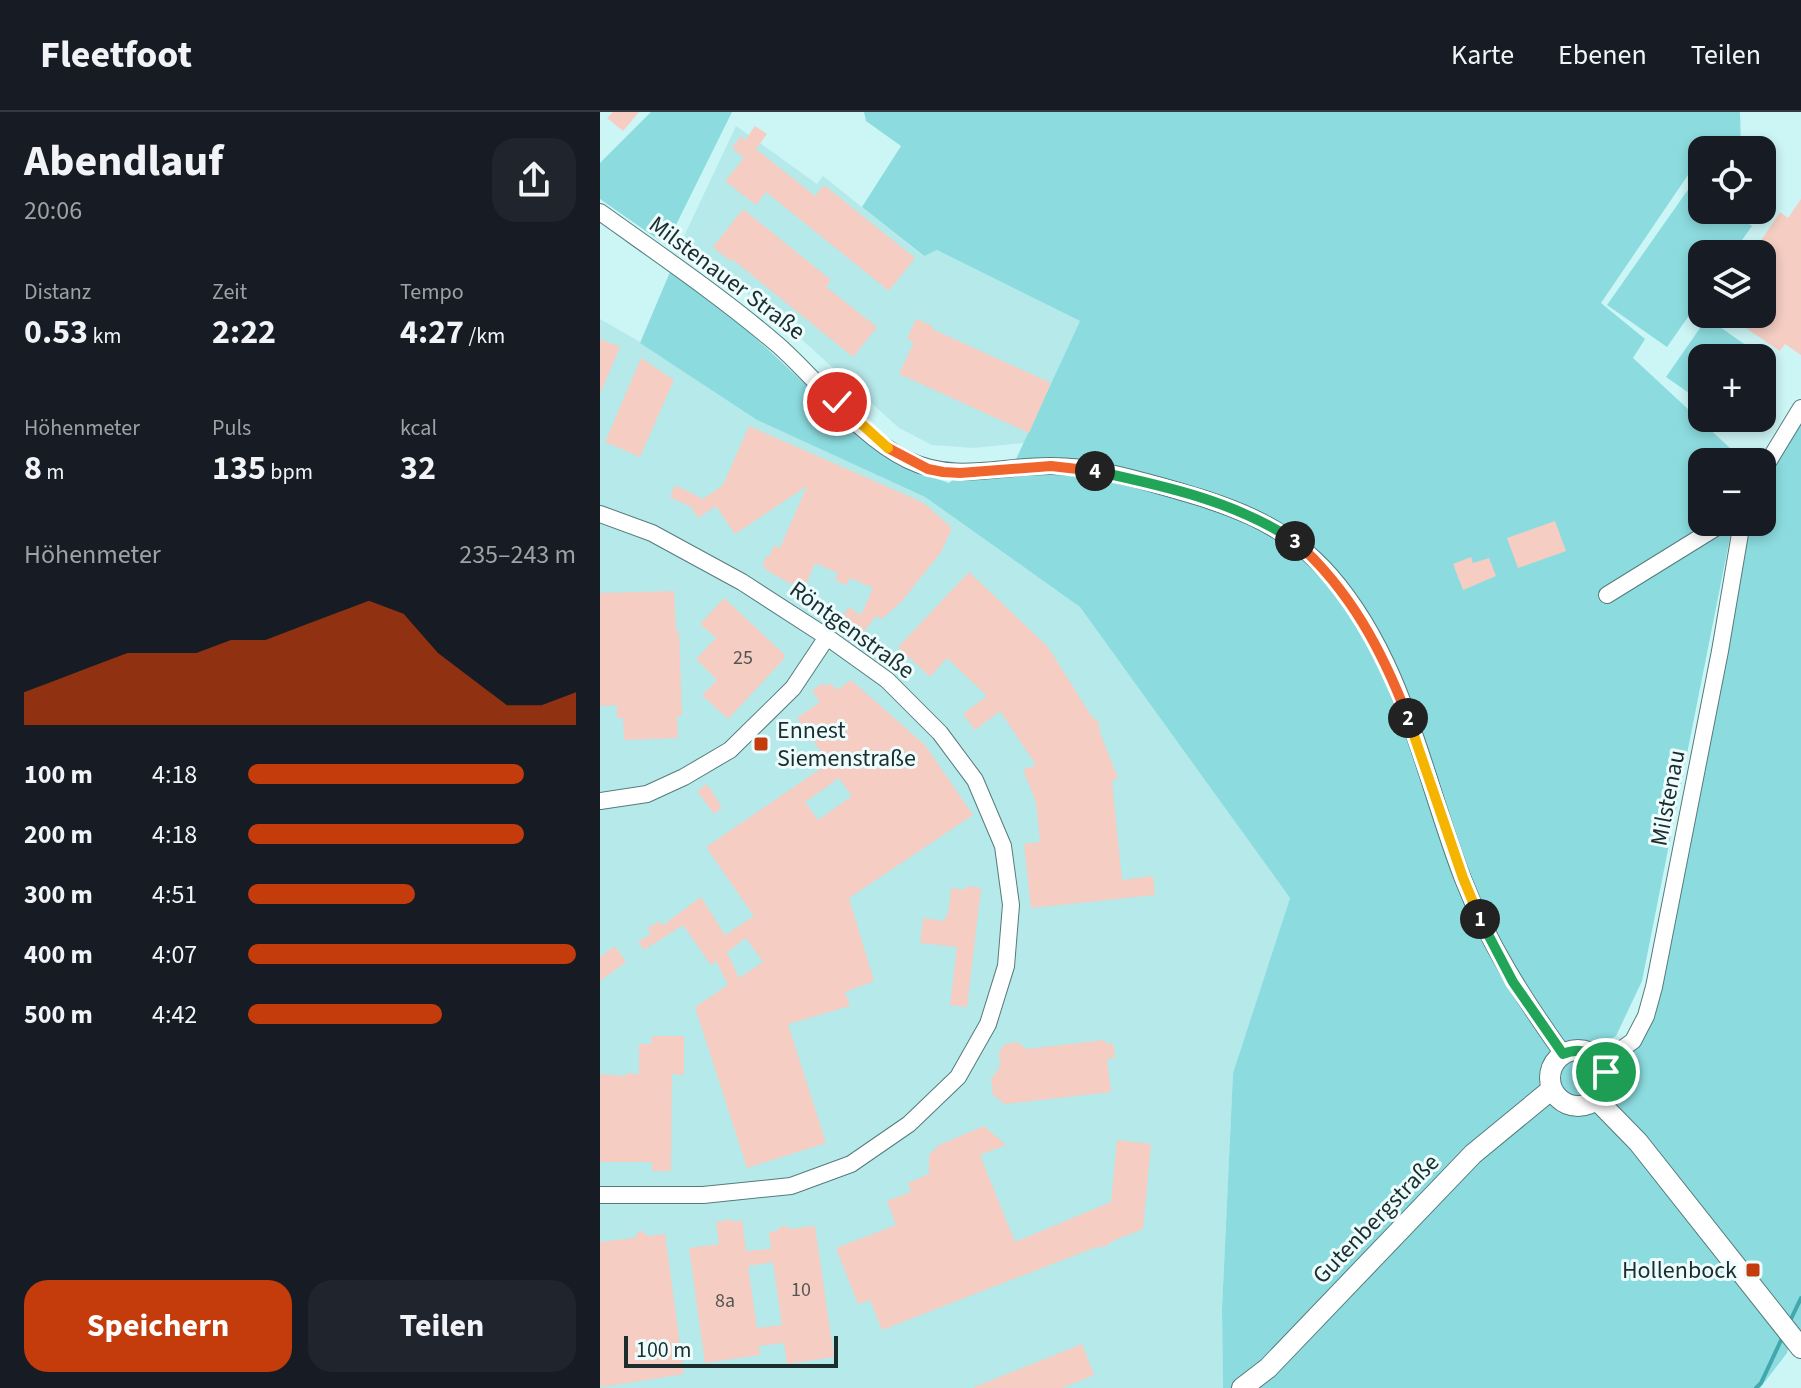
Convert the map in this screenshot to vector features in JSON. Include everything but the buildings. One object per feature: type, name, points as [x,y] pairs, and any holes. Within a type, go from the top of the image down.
[{"type":"main road","points":[[1581,1050],[1602,1063],[1606,1082],[1597,1100],[1571,1106],[1561,1101],[1552,1089],[1551,1069],[1563,1054],[1581,1050]]},
{"type":"main road","name":"Gutenbergstraße","points":[[1242,1388],[1268,1368],[1473,1154],[1552,1089]]},
{"type":"main road","points":[[1597,1100],[1638,1142],[1790,1336]]},
{"type":"street","name":"Milstenauer Straße","points":[[600,212],[752,323],[798,362],[877,439],[905,459],[928,469],[960,473],[1051,466],[1101,472],[1225,504],[1250,514],[1295,541],[1331,576],[1347,597],[1384,658],[1425,762],[1463,878],[1482,924],[1513,982],[1563,1054]]},
{"type":"street","points":[[1776,449],[1801,408]]},
{"type":"street","name":"Röntgenstraße","points":[[600,514],[652,533],[742,582],[887,680],[940,733],[975,780],[1003,846],[1011,905],[1006,966],[988,1024],[958,1077],[909,1124],[851,1164],[791,1186],[703,1195],[600,1195]]},
{"type":"street","points":[[1607,595],[1702,536]]},
{"type":"street","name":"Milstenau","points":[[1602,1063],[1633,1041],[1646,1016],[1654,987],[1706,726],[1740,536]]},
{"type":"street","points":[[600,801],[647,794],[730,750],[793,688],[827,637]]},
{"type":"shaded area","points":[[651,112],[732,112],[666,245],[600,199],[600,163]]},
{"type":"shaded area","points":[[864,112],[1740,112],[1741,136],[1688,136],[1688,175],[1601,303],[1645,339],[1633,358],[1688,409],[1688,432],[1713,432],[1730,448],[1688,448],[1688,536],[1730,536],[1642,981],[1616,1036],[1601,1045],[1571,1041],[1598,1058],[1633,1041],[1646,1016],[1739,536],[1776,536],[1776,449],[1801,408],[1801,1348],[1791,1337],[1787,1353],[1760,1388],[1223,1388],[1222,1309],[1233,1073],[1290,898],[1080,607],[925,497],[757,420],[640,343],[670,272],[738,322],[876,449],[900,466],[949,483],[960,473],[1012,468],[1080,321],[937,250],[924,256],[862,207],[901,146],[866,121]]},
{"type":"shaded area","points":[[736,126],[817,184],[823,176],[923,256],[937,250],[1080,321],[1024,443],[974,448],[932,445],[899,428],[766,307],[698,259],[692,260],[677,251]]},
{"type":"shaded area","points":[[1688,190],[1688,224],[1752,226],[1742,240],[1688,240],[1688,317],[1667,347],[1607,305]]},
{"type":"shaded area","points":[[600,319],[757,420],[925,497],[1080,607],[1290,898],[1233,1073],[1222,1309],[1223,1388],[600,1388]]},
{"type":"shaded area","points":[[1700,328],[1721,328],[1744,344],[1689,344]]},
{"type":"shaded area","points":[[1688,345],[1688,392],[1666,377]]},
{"type":"waterway","name":"Milstenau","points":[[1790,1321],[1801,1298]]},
{"type":"waterway","name":"Milstenau","points":[[1756,1388],[1783,1336]]},
{"type":"place","name":"Ennest Siemenstraße","points":[[761,744]]},
{"type":"place","name":"Hollenbock","points":[[1753,1270]]},
{"type":"route","points":[[837,402],[886,447],[928,469],[960,473],[1051,466],[1087,469],[1225,504],[1250,514],[1295,541],[1331,576],[1347,597],[1384,658],[1425,762],[1463,878],[1482,924],[1513,982],[1563,1054],[1572,1050],[1590,1053],[1598,1058],[1606,1072]]}]
